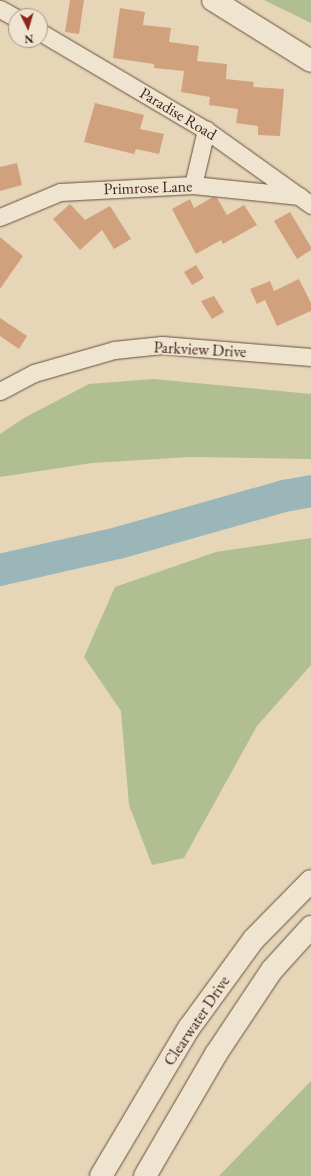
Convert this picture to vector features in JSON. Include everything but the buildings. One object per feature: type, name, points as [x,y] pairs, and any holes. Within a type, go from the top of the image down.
[{"type":"main road","points":[[214,0],[311,61]]},
{"type":"main road","name":"Clearwater Drive","points":[[102,1176],[189,1028],[254,939],[311,881]]},
{"type":"main road","points":[[145,1176],[216,1054],[272,970],[311,927]]},
{"type":"street","name":"Paradise Road","points":[[48,37],[206,130],[306,201]]},
{"type":"street","points":[[193,185],[206,130]]},
{"type":"street","name":"Primrose Lane","points":[[0,217],[60,192],[193,185],[306,201]]},
{"type":"street","name":"Parkview Drive","points":[[0,391],[34,373],[114,350],[162,345],[311,357]]},
{"type":"green space","points":[[264,0],[311,0],[311,23]]},
{"type":"green space","points":[[154,379],[311,394],[311,459],[190,457],[92,463],[0,477],[0,434],[24,418],[89,384]]},
{"type":"green space","points":[[311,538],[311,665],[257,726],[184,858],[152,865],[129,805],[121,711],[84,657],[115,587],[216,552]]},
{"type":"green space","points":[[311,1081],[311,1176],[219,1176]]},
{"type":"waterway","points":[[0,570],[118,543],[284,496],[311,491]]}]
